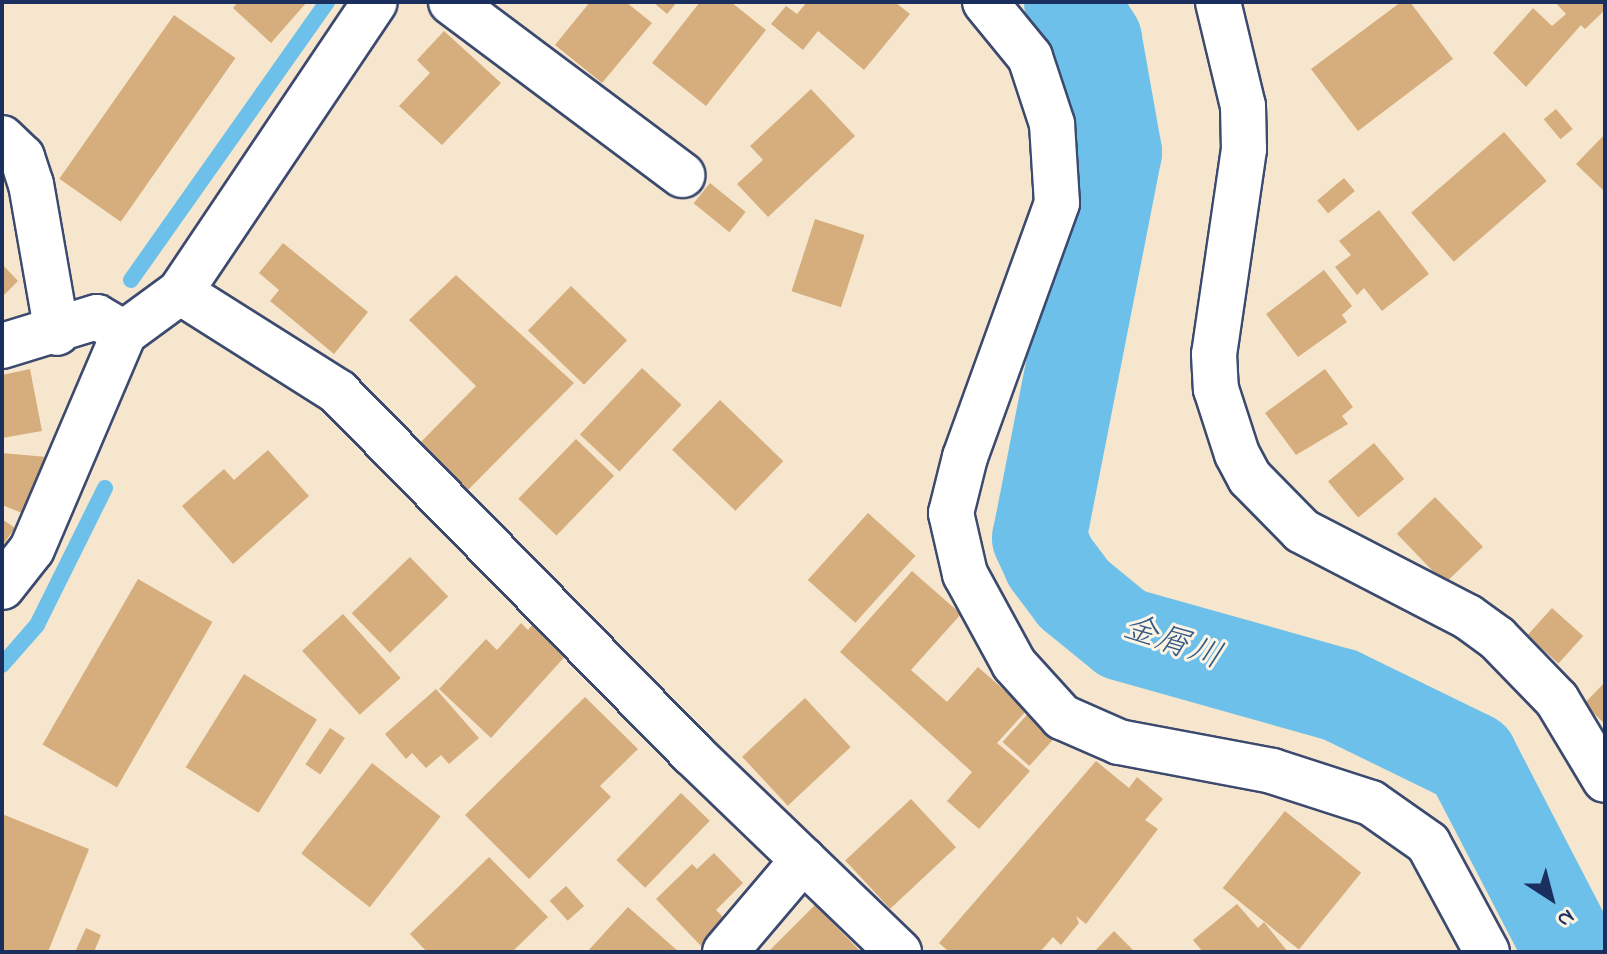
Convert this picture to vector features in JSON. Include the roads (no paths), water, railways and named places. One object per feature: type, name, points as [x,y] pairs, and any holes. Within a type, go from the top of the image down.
[{"type":"street","points":[[2,587],[32,549],[124,333],[180,292],[375,2]]},
{"type":"street","points":[[451,2],[682,175]]},
{"type":"street","points":[[985,2],[1030,57],[1052,124],[1057,203],[958,485],[951,513],[965,574],[1014,664],[1062,717],[1119,742],[1272,771],[1371,803],[1428,843],[1487,952]]},
{"type":"street","points":[[1218,2],[1243,106],[1244,149],[1214,354],[1216,389],[1237,454],[1270,501],[1302,531],[1468,617],[1497,638],[1557,700],[1605,780]]},
{"type":"street","points":[[2,138],[22,157],[31,184],[57,333]]},
{"type":"street","points":[[180,292],[338,392],[803,860],[899,952]]},
{"type":"street","points":[[2,346],[57,333],[97,317],[124,333]]},
{"type":"street","points":[[725,952],[803,860]]},
{"type":"waterway","points":[[131,280],[327,2]]},
{"type":"waterway","name":"金屑川","points":[[1071,2],[1095,40],[1115,152],[1039,538],[1050,562],[1074,594],[1123,634],[1340,695],[1471,759],[1571,952]]},
{"type":"waterway","points":[[2,665],[37,625],[105,488]]}]
